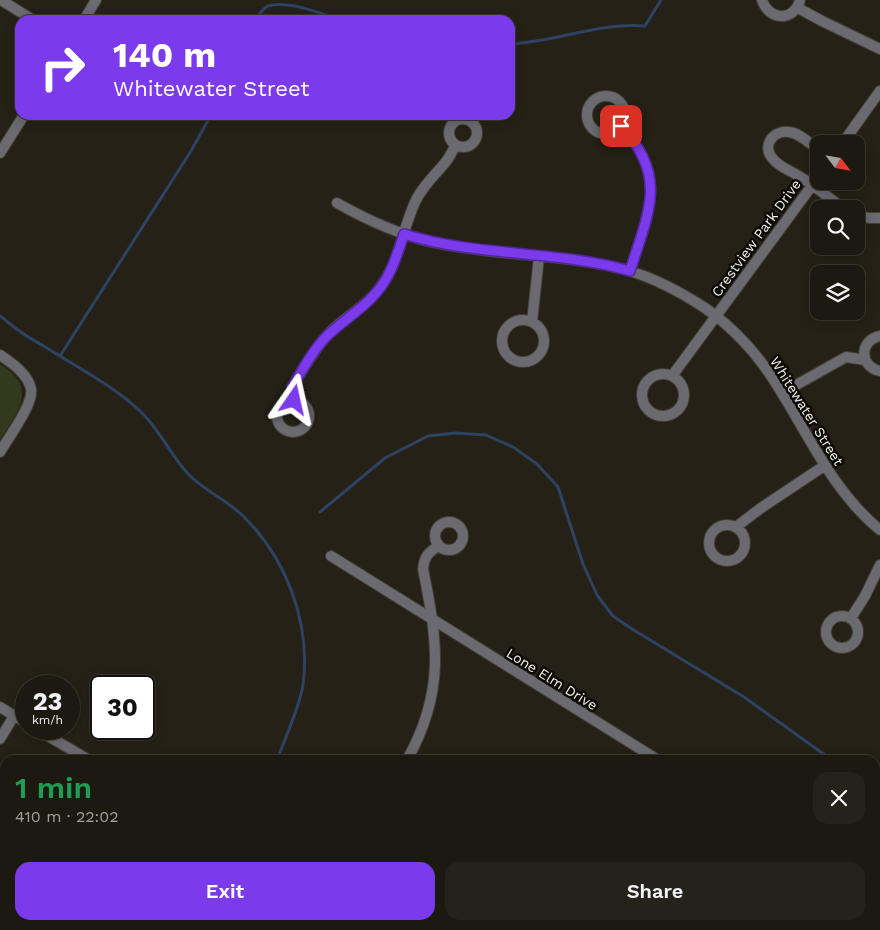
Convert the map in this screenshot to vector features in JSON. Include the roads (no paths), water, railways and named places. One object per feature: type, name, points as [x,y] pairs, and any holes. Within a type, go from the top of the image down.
[{"type":"street","points":[[2,0],[25,15]]},
{"type":"street","points":[[87,15],[96,0]]},
{"type":"street","points":[[762,0],[768,11],[778,16],[789,15],[799,4],[822,21],[880,49]]},
{"type":"street","points":[[848,135],[880,91]]},
{"type":"street","points":[[0,154],[21,120]]},
{"type":"street","points":[[621,126],[632,138],[644,157],[651,183],[649,212],[630,271]]},
{"type":"street","points":[[810,144],[790,132],[779,133],[773,136],[768,145],[772,158],[810,184]]},
{"type":"street","points":[[294,400],[292,387],[322,341],[333,329],[376,294],[385,282],[392,268],[416,199],[445,163],[456,145]]},
{"type":"street","name":"Crestview Park Drive","points":[[672,376],[810,188]]},
{"type":"street","points":[[819,190],[832,200]]},
{"type":"street","name":"Whitewater Street","points":[[337,203],[368,220],[404,234],[432,242],[597,263],[630,271],[672,288],[696,302],[716,316],[754,354],[782,393],[824,466],[880,530]]},
{"type":"street","points":[[865,217],[880,218]]},
{"type":"street","points":[[532,322],[539,256]]},
{"type":"street","points":[[526,320],[532,322],[541,330],[544,343],[542,349],[539,354],[528,361],[515,360],[506,352],[502,341],[503,335],[514,322],[526,320]]},
{"type":"street","points":[[865,360],[865,348],[868,343],[880,336]]},
{"type":"street","points":[[0,355],[15,366],[25,377],[31,390],[29,403],[0,452]]},
{"type":"street","points":[[782,393],[846,357],[865,360],[872,368],[880,371]]},
{"type":"street","points":[[659,374],[672,376],[682,386],[684,400],[676,412],[670,415],[656,415],[650,412],[642,400],[647,381],[659,374]]},
{"type":"street","points":[[736,527],[824,466]]},
{"type":"street","points":[[410,755],[424,726],[431,702],[436,660],[432,620],[423,570],[424,559],[438,546]]},
{"type":"street","name":"Lone Elm Drive","points":[[330,556],[650,755]]},
{"type":"street","points":[[851,618],[865,596],[880,564]]},
{"type":"street","points":[[0,707],[14,716],[0,739]]},
{"type":"street","points":[[55,740],[80,755]]},
{"type":"waterway","points":[[515,43],[544,40],[594,29],[645,26],[661,0]]},
{"type":"waterway","points":[[259,15],[266,7],[276,5],[304,8],[326,15]]},
{"type":"waterway","points":[[60,356],[191,151],[208,120]]},
{"type":"waterway","points":[[0,316],[25,335],[119,394],[141,412],[189,475],[243,516],[259,533],[272,552],[283,572],[299,616],[305,662],[299,702],[279,755]]},
{"type":"waterway","points":[[320,512],[385,458],[428,436],[456,433],[486,435],[513,447],[537,464],[558,487],[583,564],[597,595],[613,616],[744,697],[825,755]]}]
